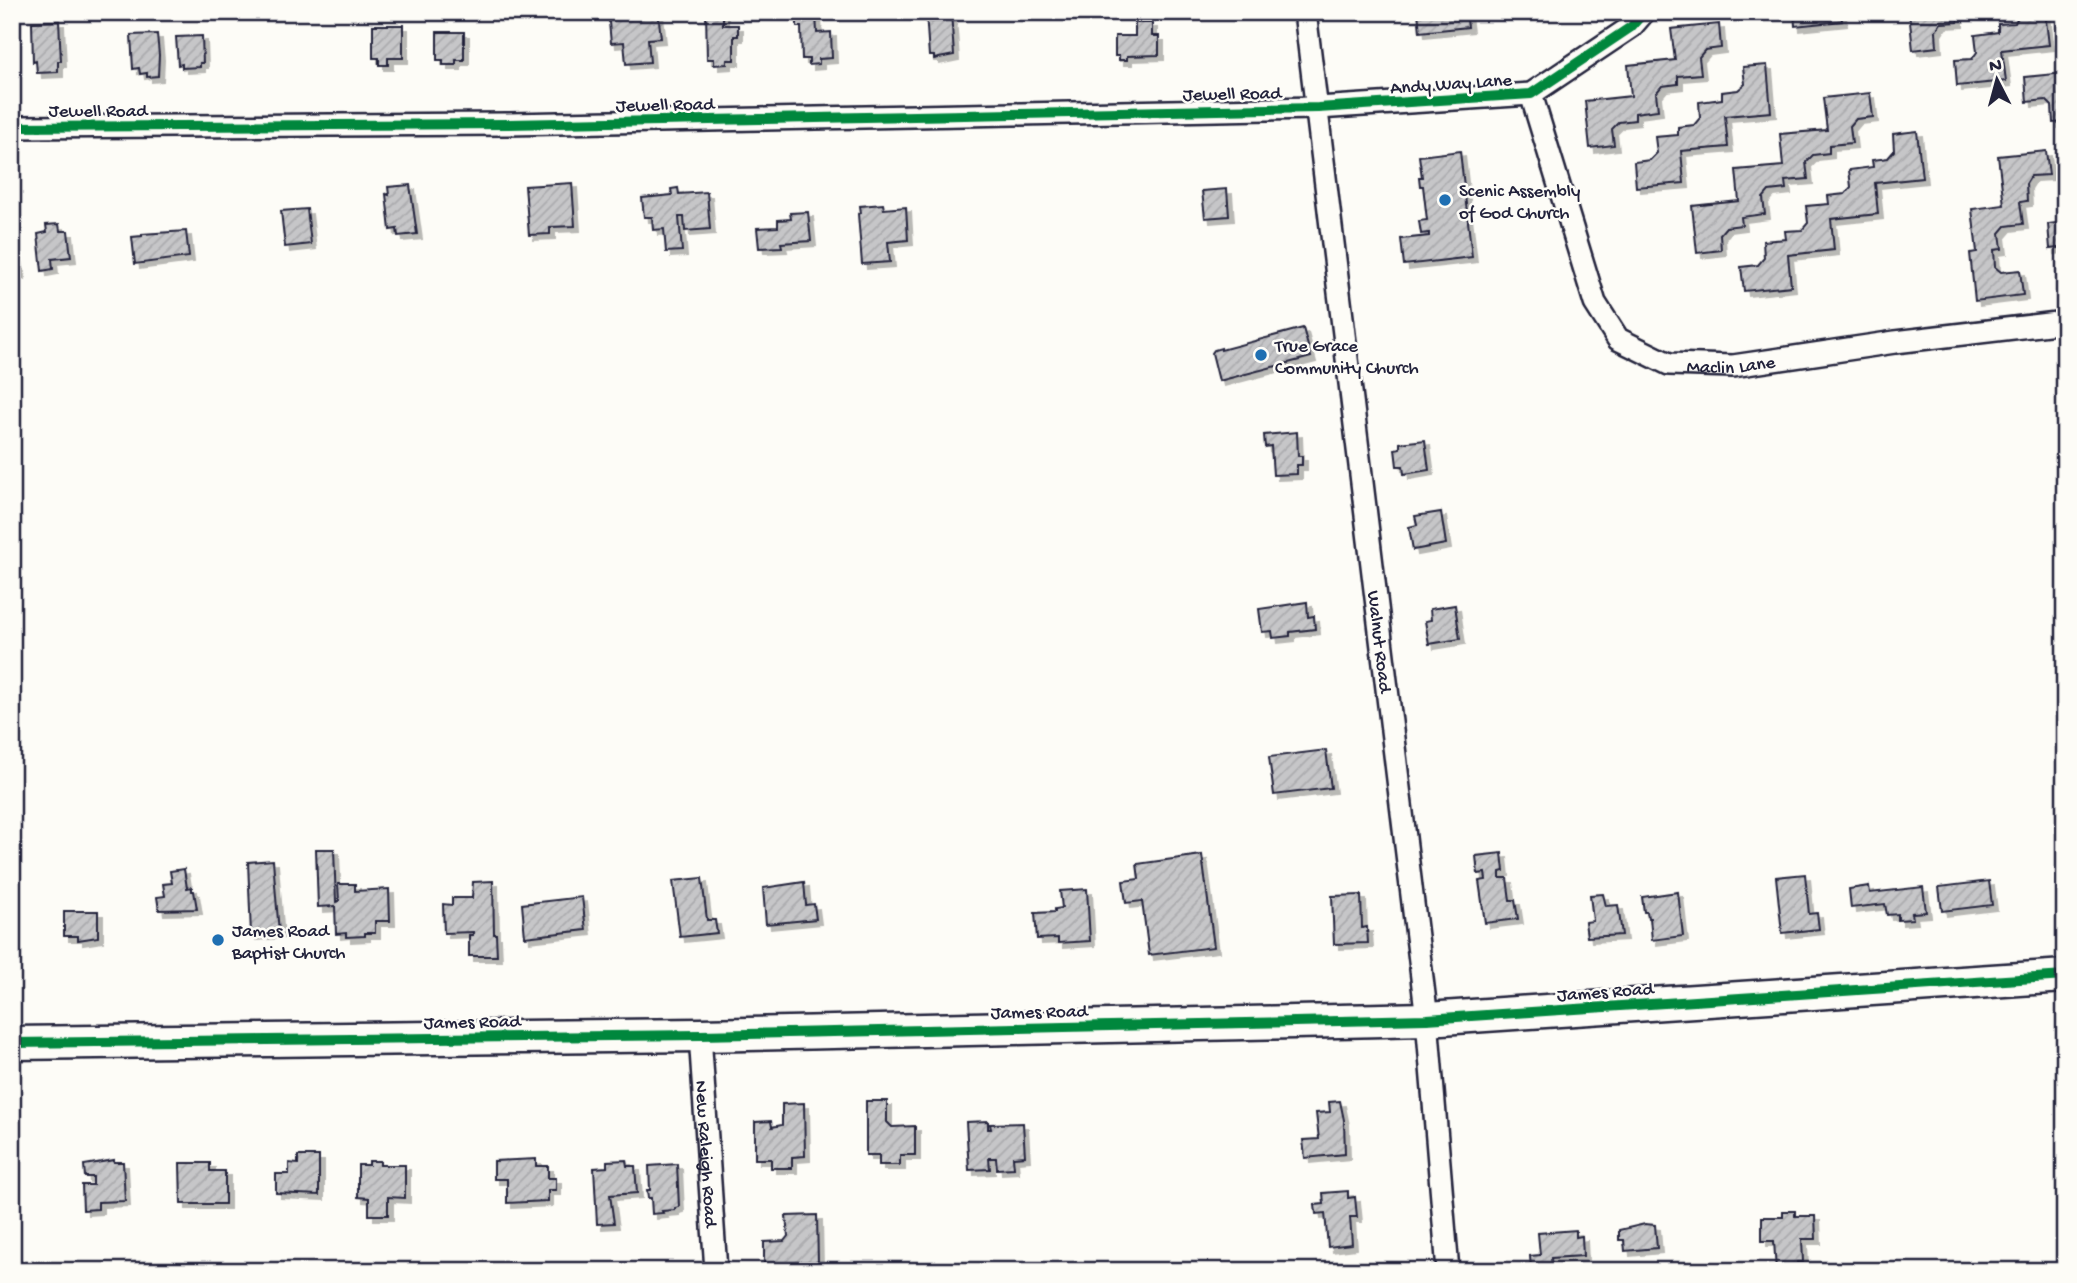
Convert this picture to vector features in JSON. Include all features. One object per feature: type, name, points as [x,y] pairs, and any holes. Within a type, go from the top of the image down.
[{"type":"main road","name":"James Road","points":[[12,1043],[700,1035],[1427,1019],[2065,976]]},
{"type":"street","name":"Walnut Road","points":[[1305,12],[1427,1019],[1448,1271]]},
{"type":"street","name":"Andy Way Lane","points":[[1318,108],[1531,94],[1631,27],[1644,12]]},
{"type":"street","name":"Maclin Lane","points":[[1531,94],[1595,303],[1618,340],[1669,364],[1733,366],[1895,342],[2065,322]]},
{"type":"street","name":"Jewell Road","points":[[12,127],[509,124],[1318,108]]},
{"type":"street","name":"New Raleigh Road","points":[[700,1035],[716,1271]]},
{"type":"building","points":[[608,12],[658,12],[661,38],[648,39],[650,62],[626,64],[624,42],[611,43]]},
{"type":"building","points":[[706,12],[723,12],[723,25],[738,25],[738,36],[734,36],[734,60],[727,60],[727,64],[714,65],[714,59],[707,59]]},
{"type":"building","points":[[926,12],[951,12],[954,55],[934,59],[934,56],[929,56]]},
{"type":"building","points":[[1418,12],[1466,12],[1468,27],[1420,32]]},
{"type":"building","points":[[1794,12],[1841,12],[1842,21],[1795,26]]},
{"type":"building","points":[[1909,12],[1971,12],[1958,14],[1958,22],[1941,23],[1936,31],[1937,47],[1913,50]]},
{"type":"building","points":[[2020,12],[2045,12],[2049,45],[2002,50],[2006,81],[1957,86],[1955,60],[1972,59],[1977,52],[1975,35],[1998,32],[1998,24],[2015,23]]},
{"type":"building","points":[[797,13],[816,13],[817,33],[831,32],[832,58],[819,59],[819,64],[809,65],[809,59],[802,59],[801,27],[797,27]]},
{"type":"building","points":[[59,21],[61,61],[58,61],[58,72],[37,73],[36,61],[33,62],[32,22]]},
{"type":"building","points":[[1135,23],[1152,23],[1152,36],[1159,36],[1159,55],[1127,56],[1127,60],[1119,60],[1119,56],[1115,56],[1115,36],[1135,36]]},
{"type":"building","points":[[1719,24],[1721,48],[1705,50],[1699,57],[1701,74],[1678,76],[1678,84],[1662,86],[1656,93],[1658,110],[1635,113],[1635,120],[1619,122],[1612,129],[1614,145],[1590,148],[1585,101],[1631,96],[1628,65],[1675,60],[1671,29]]},
{"type":"building","points":[[373,25],[403,25],[403,58],[388,58],[388,65],[379,65],[379,58],[373,58]]},
{"type":"building","points":[[437,32],[464,32],[464,60],[456,60],[456,65],[443,65],[443,60],[437,60]]},
{"type":"building","points":[[157,34],[158,76],[147,77],[147,73],[140,74],[139,68],[133,69],[131,35]]},
{"type":"building","points":[[202,36],[203,63],[200,63],[200,67],[182,68],[182,64],[178,65],[176,37]]},
{"type":"building","points":[[1767,65],[1771,112],[1725,116],[1728,147],[1681,151],[1684,183],[1636,187],[1634,162],[1650,160],[1657,153],[1655,137],[1678,135],[1678,127],[1694,125],[1700,118],[1699,102],[1722,99],[1722,92],[1738,90],[1745,84],[1743,67]]},
{"type":"building","points":[[2065,73],[2065,122],[2053,123],[2052,106],[2046,100],[2027,102],[2025,77]]},
{"type":"building","points":[[1870,93],[1873,117],[1856,119],[1850,126],[1852,143],[1829,145],[1829,153],[1813,155],[1806,162],[1808,179],[1785,181],[1786,189],[1769,191],[1763,198],[1765,214],[1741,217],[1742,225],[1726,227],[1720,234],[1721,250],[1697,253],[1692,206],[1739,201],[1736,170],[1783,166],[1780,134],[1827,130],[1823,98]]},
{"type":"building","points":[[1917,131],[1922,178],[1875,183],[1878,214],[1831,219],[1834,250],[1788,255],[1791,286],[1744,291],[1741,267],[1758,265],[1764,258],[1763,241],[1786,239],[1785,231],[1802,230],[1808,223],[1806,206],[1829,204],[1828,196],[1845,194],[1851,187],[1849,170],[1873,167],[1872,160],[1888,158],[1894,151],[1893,134]]},
{"type":"building","name":"Scenic Assembly of God Church","points":[[1460,151],[1472,257],[1404,265],[1401,239],[1429,236],[1429,233],[1421,234],[1419,221],[1427,220],[1423,186],[1420,186],[1419,177],[1422,177],[1419,156]]},
{"type":"building","points":[[2046,151],[2049,175],[2031,176],[2026,184],[2027,201],[2020,202],[2023,224],[2006,226],[2000,233],[2002,249],[1994,250],[1995,267],[2001,272],[2020,270],[2023,295],[1975,301],[1970,253],[1977,252],[1972,209],[2004,205],[1998,156]]},
{"type":"building","points":[[572,183],[575,226],[550,227],[550,234],[529,235],[525,186]]},
{"type":"building","points":[[410,185],[417,234],[398,236],[397,229],[390,230],[386,194],[389,195],[388,187]]},
{"type":"building","points":[[678,188],[679,194],[707,192],[710,229],[685,231],[684,217],[679,217],[682,251],[666,252],[664,229],[653,230],[652,217],[644,217],[642,198],[672,195],[671,189]]},
{"type":"building","points":[[1227,189],[1229,216],[1205,218],[1202,191]]},
{"type":"building","points":[[883,204],[884,209],[906,207],[908,240],[888,242],[890,262],[862,264],[858,214],[861,213],[860,206]]},
{"type":"building","points":[[307,209],[311,244],[285,247],[281,211]]},
{"type":"building","points":[[808,212],[811,241],[759,248],[757,228],[778,227],[778,220],[791,219],[790,213]]},
{"type":"building","points":[[2064,222],[2065,247],[2050,249],[2048,224]]},
{"type":"building","points":[[59,224],[60,231],[68,231],[71,257],[52,259],[53,269],[42,271],[38,234],[47,232],[46,225]]},
{"type":"building","points":[[186,231],[189,257],[135,264],[132,237]]},
{"type":"building","points":[[12,237],[20,274],[12,275]]},
{"type":"building","name":"True Grace Community Church","points":[[1303,328],[1311,357],[1219,381],[1212,353],[1214,350]]},
{"type":"building","points":[[1297,432],[1298,456],[1302,456],[1302,465],[1297,465],[1297,474],[1273,475],[1271,446],[1265,447],[1264,435]]},
{"type":"building","points":[[1425,440],[1429,470],[1404,474],[1403,466],[1397,466],[1395,449],[1400,448],[1400,443]]},
{"type":"building","points":[[1441,512],[1446,544],[1413,550],[1409,527],[1417,525],[1415,516]]},
{"type":"building","points":[[1307,602],[1308,617],[1314,616],[1315,629],[1290,632],[1290,636],[1273,638],[1272,631],[1262,632],[1259,609]]},
{"type":"building","points":[[1455,605],[1460,639],[1429,644],[1425,621],[1431,620],[1430,609]]},
{"type":"building","points":[[1326,750],[1331,788],[1274,795],[1269,757]]},
{"type":"building","points":[[316,849],[334,849],[336,902],[339,901],[338,884],[355,884],[355,891],[389,889],[390,921],[375,921],[375,933],[365,933],[365,936],[346,937],[346,933],[336,934],[335,906],[318,907]]},
{"type":"building","points":[[1502,853],[1504,871],[1500,872],[1500,878],[1507,878],[1510,900],[1515,900],[1518,919],[1485,923],[1479,881],[1486,880],[1485,873],[1478,874],[1476,856]]},
{"type":"building","points":[[1202,855],[1214,947],[1149,955],[1142,901],[1126,903],[1123,881],[1139,879],[1137,864]]},
{"type":"building","points":[[273,860],[279,933],[251,935],[248,862]]},
{"type":"building","points":[[184,869],[187,888],[192,887],[194,891],[197,909],[159,910],[157,897],[165,896],[163,884],[172,883],[170,871]]},
{"type":"building","points":[[1805,874],[1809,914],[1817,913],[1819,929],[1782,933],[1776,877]]},
{"type":"building","points":[[702,878],[707,920],[715,920],[717,933],[680,937],[673,881]]},
{"type":"building","points":[[493,881],[497,956],[469,956],[469,935],[473,935],[473,932],[444,933],[443,904],[452,905],[452,898],[472,898],[473,882]]},
{"type":"building","points":[[1989,881],[1992,905],[1942,911],[1939,887]]},
{"type":"building","points":[[804,882],[806,905],[814,904],[816,919],[766,924],[763,888]]},
{"type":"building","points":[[1869,886],[1870,893],[1923,887],[1926,912],[1912,913],[1913,919],[1898,920],[1898,914],[1887,915],[1885,904],[1851,908],[1849,889]]},
{"type":"building","points":[[1087,889],[1090,941],[1058,943],[1058,938],[1037,939],[1035,913],[1055,912],[1055,909],[1062,908],[1060,891]]},
{"type":"building","points":[[1678,892],[1683,936],[1652,940],[1650,918],[1647,912],[1644,912],[1642,897]]},
{"type":"building","points":[[1603,894],[1606,906],[1618,905],[1622,935],[1587,937],[1585,922],[1593,921],[1590,895]]},
{"type":"building","points":[[1361,895],[1362,928],[1367,927],[1368,943],[1334,944],[1332,896]]},
{"type":"building","points":[[582,897],[586,930],[525,937],[522,904]]},
{"type":"building","points":[[64,911],[98,911],[98,937],[78,940],[78,936],[64,936]]},
{"type":"building","points":[[866,1101],[887,1101],[887,1122],[892,1127],[915,1126],[915,1155],[900,1155],[900,1165],[879,1165],[879,1155],[866,1155]]},
{"type":"building","points":[[1340,1101],[1344,1120],[1345,1154],[1305,1158],[1303,1140],[1319,1139],[1316,1113],[1330,1112],[1329,1102]]},
{"type":"building","points":[[804,1103],[805,1156],[792,1157],[792,1168],[771,1168],[771,1159],[755,1159],[755,1122],[771,1121],[772,1127],[782,1125],[782,1104]]},
{"type":"building","points":[[988,1121],[988,1129],[991,1129],[990,1124],[1023,1123],[1025,1156],[1013,1157],[1014,1168],[997,1169],[996,1158],[989,1158],[990,1169],[969,1170],[966,1122]]},
{"type":"building","points":[[298,1156],[319,1156],[319,1195],[276,1193],[276,1174],[289,1174],[289,1163],[298,1164]]},
{"type":"building","points":[[536,1159],[536,1166],[548,1166],[548,1178],[556,1178],[556,1190],[548,1190],[548,1201],[507,1203],[507,1179],[494,1179],[494,1161]]},
{"type":"building","points":[[114,1160],[123,1162],[125,1201],[98,1202],[98,1209],[83,1210],[82,1185],[93,1185],[93,1177],[85,1177],[84,1165]]},
{"type":"building","points":[[626,1160],[627,1166],[635,1166],[637,1193],[610,1195],[614,1223],[597,1224],[594,1168],[607,1167],[607,1161]]},
{"type":"building","points":[[369,1161],[380,1161],[380,1165],[405,1165],[405,1198],[388,1197],[388,1215],[369,1215],[369,1198],[358,1197],[358,1165],[369,1165]]},
{"type":"building","points":[[180,1163],[210,1163],[210,1171],[225,1171],[225,1204],[181,1204]]},
{"type":"building","points":[[677,1164],[679,1207],[652,1214],[651,1198],[648,1198],[647,1190],[650,1190],[649,1166]]},
{"type":"building","points":[[1348,1191],[1348,1198],[1355,1197],[1357,1217],[1350,1217],[1352,1244],[1328,1247],[1325,1213],[1316,1214],[1315,1205],[1324,1204],[1323,1193]]},
{"type":"building","points":[[1783,1211],[1795,1211],[1795,1216],[1815,1216],[1816,1239],[1802,1239],[1803,1262],[1797,1262],[1797,1271],[1776,1271],[1774,1241],[1762,1241],[1762,1217],[1783,1217]]},
{"type":"building","points":[[817,1215],[818,1263],[764,1265],[764,1242],[784,1241],[788,1236],[786,1216]]},
{"type":"building","points":[[1645,1224],[1655,1225],[1657,1248],[1625,1251],[1624,1240],[1619,1240],[1619,1230]]},
{"type":"building","points":[[1576,1230],[1576,1237],[1582,1236],[1583,1256],[1551,1258],[1552,1268],[1567,1267],[1568,1271],[1522,1271],[1531,1269],[1530,1256],[1540,1255],[1538,1233]]},
{"type":"building","points":[[1354,1265],[1354,1271],[1314,1271],[1314,1268]]},
{"type":"cycle path","points":[[12,127],[509,124],[1318,108],[1531,94],[1631,27],[1644,12]]},
{"type":"cycle path","points":[[12,1043],[700,1035],[1427,1019],[2065,976]]},
{"type":"place","name":"Scenic Assembly of God Church","points":[[1445,200]]},
{"type":"place","name":"True Grace Community Church","points":[[1261,355]]},
{"type":"place","name":"James Road Baptist Church","points":[[218,940]]}]
